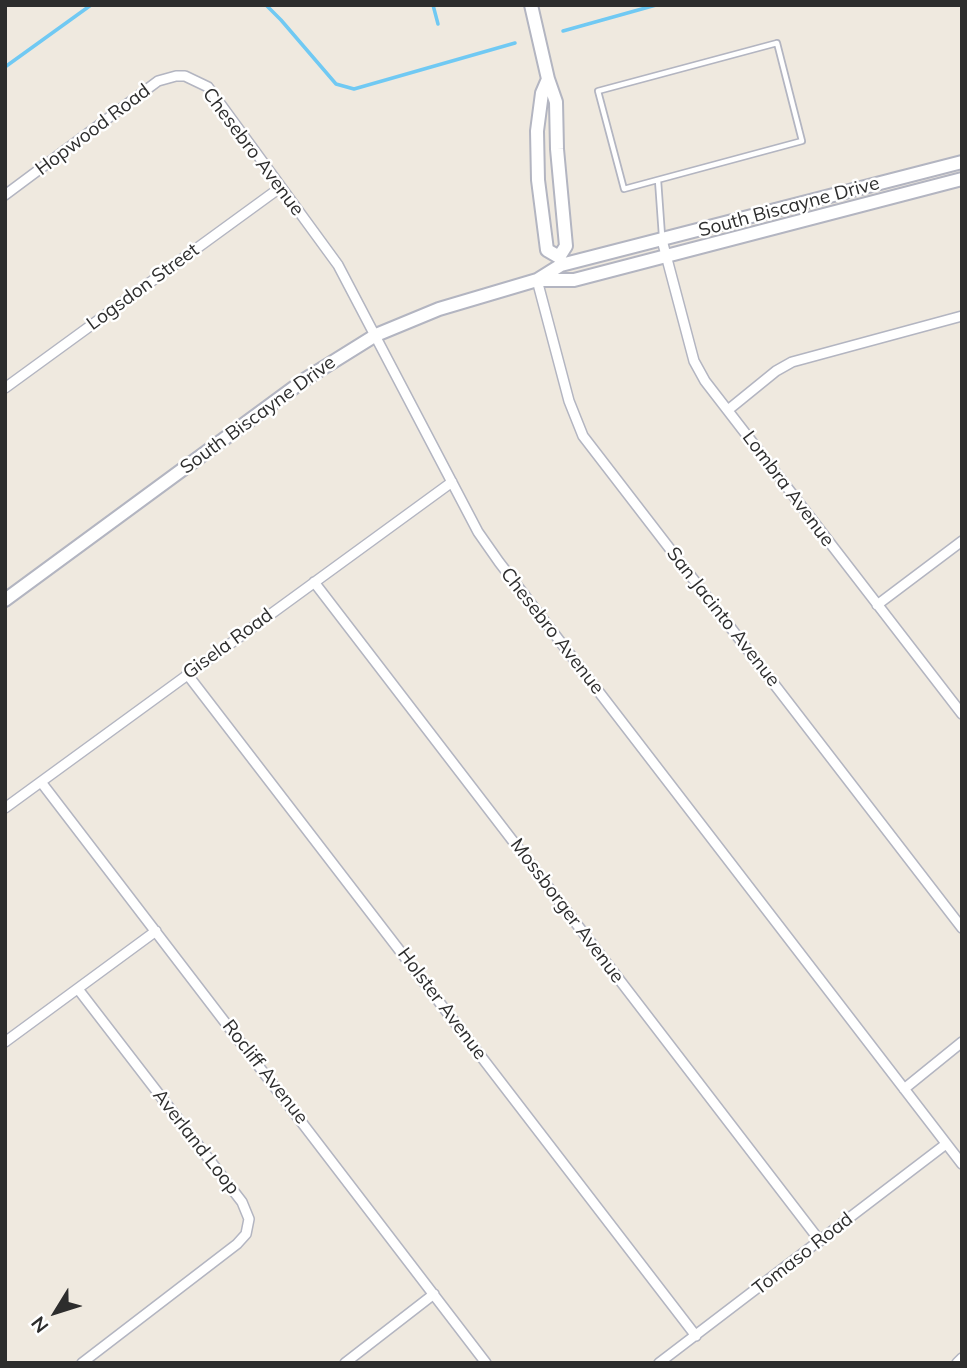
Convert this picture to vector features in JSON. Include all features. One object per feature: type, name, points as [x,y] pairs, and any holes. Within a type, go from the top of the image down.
[{"type":"street","points":[[531,5],[556,102],[557,149],[566,246],[560,261]]},
{"type":"street","name":"Chesebro Avenue","points":[[185,76],[208,87],[338,265],[478,532],[499,562],[962,1164]]},
{"type":"street","name":"Hopwood Road","points":[[5,195],[158,81],[185,76]]},
{"type":"street","points":[[548,79],[542,93],[537,131],[538,180],[547,250],[560,261],[565,280]]},
{"type":"street","name":"South Biscayne Drive","points":[[537,280],[560,261],[662,240],[962,162]]},
{"type":"street","name":"South Biscayne Drive","points":[[5,600],[307,378],[376,335],[455,303],[537,280],[574,280],[962,179]]},
{"type":"street","name":"Logsdon Street","points":[[5,387],[281,187]]},
{"type":"street","name":"Lombra Avenue","points":[[662,240],[694,361],[705,380],[962,714]]},
{"type":"street","name":"San Jacinto Avenue","points":[[537,280],[569,401],[583,436],[962,928]]},
{"type":"street","points":[[728,410],[776,371],[792,362],[962,316]]},
{"type":"street","name":"Gisela Road","points":[[5,808],[452,482]]},
{"type":"street","points":[[877,605],[962,541]]},
{"type":"street","name":"Mossborger Avenue","points":[[314,582],[820,1241]]},
{"type":"street","name":"Holster Avenue","points":[[187,674],[696,1336]]},
{"type":"street","name":"Rocliff Avenue","points":[[41,782],[486,1363]]},
{"type":"street","points":[[5,1042],[156,931]]},
{"type":"street","name":"Averland Loop","points":[[78,989],[242,1202],[249,1219],[242,1240],[82,1363]]},
{"type":"street","points":[[904,1089],[962,1042]]},
{"type":"street","name":"Tomaso Road","points":[[659,1363],[946,1144]]},
{"type":"street","points":[[345,1363],[434,1294]]},
{"type":"street","points":[[957,1363],[962,1358]]},
{"type":"lane","points":[[777,43],[802,141],[659,180],[624,189],[598,91],[777,43]]},
{"type":"lane","points":[[659,180],[662,240]]},
{"type":"waterway","points":[[5,67],[91,5]]},
{"type":"waterway","points":[[266,5],[336,84],[354,89],[515,43]]},
{"type":"waterway","points":[[433,5],[438,24]]},
{"type":"waterway","points":[[563,31],[656,5]]}]
